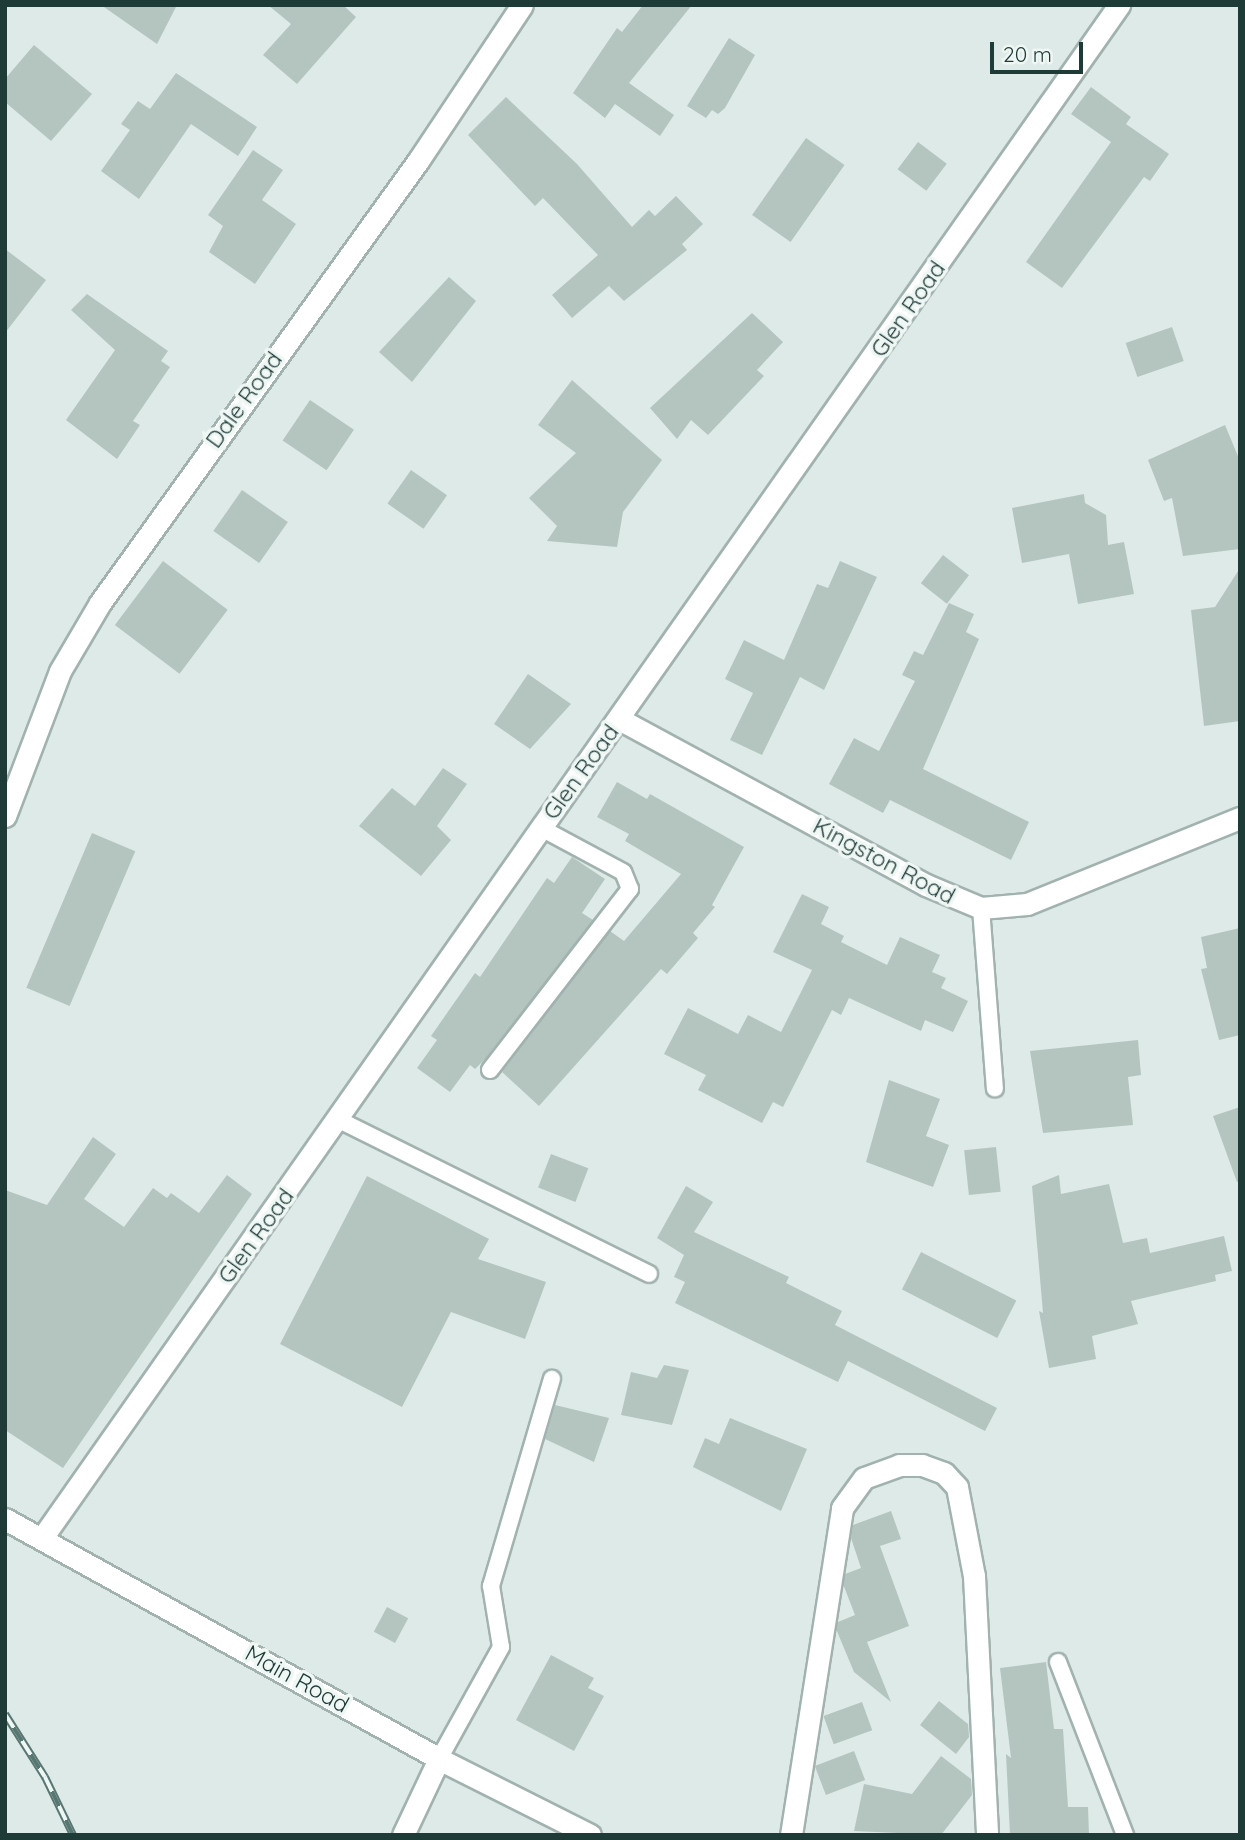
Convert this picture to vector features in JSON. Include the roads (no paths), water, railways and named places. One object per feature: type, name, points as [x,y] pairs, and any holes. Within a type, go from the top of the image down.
[{"type":"street","name":"Dale Road","points":[[5,816],[60,671],[100,603],[418,161],[522,5]]},
{"type":"street","name":"Glen Road","points":[[43,1538],[619,719],[1110,8]]},
{"type":"street","name":"Kingston Road","points":[[619,719],[926,886],[981,908],[1027,904],[1240,818]]},
{"type":"street","points":[[792,1835],[842,1508],[864,1478],[899,1465],[922,1465],[944,1474],[957,1487],[974,1576],[987,1835]]},
{"type":"street","name":"Main Road","points":[[5,1519],[439,1759],[590,1835]]},
{"type":"street","points":[[403,1835],[439,1759]]},
{"type":"lane","points":[[490,1070],[630,889],[623,872],[541,828]]},
{"type":"lane","points":[[981,908],[995,1088]]},
{"type":"lane","points":[[339,1120],[649,1274]]},
{"type":"lane","points":[[439,1759],[501,1647],[491,1586],[552,1379]]},
{"type":"lane","points":[[1058,1662],[1125,1835]]},
{"type":"railway","points":[[5,1714],[45,1777],[73,1835]]}]
